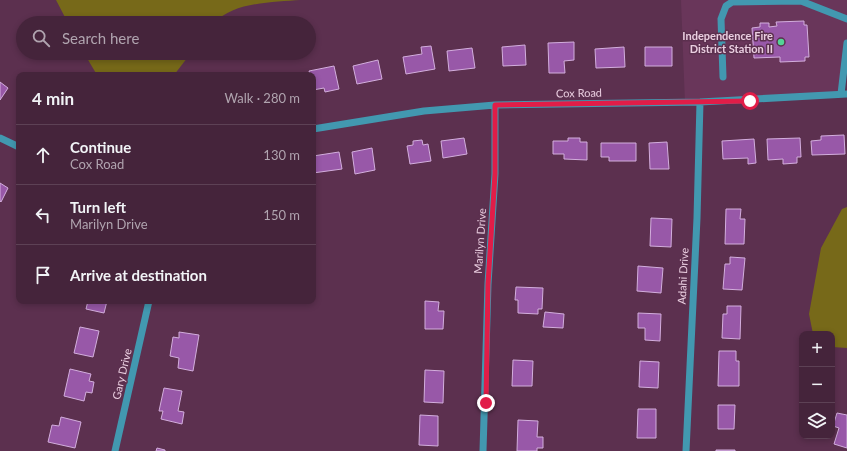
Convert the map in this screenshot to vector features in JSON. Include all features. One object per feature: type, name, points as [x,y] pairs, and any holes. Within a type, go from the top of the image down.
[{"type":"street","points":[[724,77],[721,19],[726,6],[732,2],[801,1],[847,19]]},
{"type":"street","points":[[844,94],[847,43]]},
{"type":"street","name":"Cox Road","points":[[316,128],[424,111],[495,105],[700,102],[844,94]]},
{"type":"street","name":"Adahi Drive","points":[[686,451],[697,218],[700,102]]},
{"type":"street","name":"Marilyn Drive","points":[[483,451],[488,284],[495,174],[495,105]]},
{"type":"street","points":[[0,138],[16,146]]},
{"type":"street","name":"Gary Drive","points":[[115,451],[148,304]]},
{"type":"shaded area","points":[[56,0],[300,0],[254,4],[232,11],[223,16],[64,16]]},
{"type":"shaded area","points":[[681,0],[847,0],[847,43],[841,94],[685,103]]},
{"type":"shaded area","points":[[88,60],[186,60],[176,72],[95,72]]},
{"type":"shaded area","points":[[847,207],[847,348],[835,347],[835,331],[812,331],[809,314],[821,248],[842,209]]},
{"type":"building","name":"Independence Fire District Station II","points":[[804,21],[804,25],[807,25],[809,57],[805,57],[805,61],[780,62],[780,57],[754,58],[752,28],[760,27],[760,23],[769,23],[769,27],[777,26],[776,22]]},
{"type":"building","points":[[574,42],[574,60],[564,61],[565,73],[549,73],[548,43]]},
{"type":"building","points":[[525,45],[526,65],[503,66],[502,47]]},
{"type":"building","points":[[431,46],[435,69],[406,74],[403,57],[422,54],[421,47]]},
{"type":"building","points":[[624,47],[625,67],[596,68],[595,49]]},
{"type":"building","points":[[645,47],[672,47],[672,66],[645,66]]},
{"type":"building","points":[[472,48],[475,68],[449,71],[447,51]]},
{"type":"building","points":[[378,60],[382,79],[357,84],[353,66]]},
{"type":"building","points":[[334,66],[339,89],[325,92],[324,88],[316,89],[316,72],[309,71]]},
{"type":"building","points":[[0,82],[8,88],[0,100]]},
{"type":"building","points":[[844,135],[845,154],[812,155],[811,141],[821,140],[821,136]]},
{"type":"building","points":[[464,138],[467,154],[443,158],[441,141]]},
{"type":"building","points":[[568,138],[580,138],[580,142],[587,142],[587,160],[564,159],[564,154],[553,154],[553,141],[568,141]]},
{"type":"building","points":[[800,138],[801,157],[797,157],[797,163],[783,164],[783,159],[768,160],[767,139]]},
{"type":"building","points":[[754,139],[756,163],[748,164],[748,158],[723,159],[722,141]]},
{"type":"building","points":[[422,140],[423,145],[428,144],[431,161],[410,164],[407,146],[413,145],[413,141]]},
{"type":"building","points":[[667,142],[669,169],[650,169],[649,143]]},
{"type":"building","points":[[601,143],[636,143],[636,161],[609,161],[609,157],[601,157]]},
{"type":"building","points":[[372,148],[375,170],[355,174],[352,152]]},
{"type":"building","points":[[339,152],[342,169],[316,173],[316,156]]},
{"type":"building","points":[[0,183],[8,188],[1,202],[0,201]]},
{"type":"building","points":[[726,209],[741,209],[740,219],[745,219],[744,244],[725,244]]},
{"type":"building","points":[[651,218],[672,219],[671,247],[650,246]]},
{"type":"building","points":[[730,257],[745,258],[742,290],[723,289],[725,264],[730,264]]},
{"type":"building","points":[[638,266],[663,268],[661,293],[637,291]]},
{"type":"building","points":[[516,287],[543,288],[542,309],[538,309],[538,314],[518,313],[518,300],[515,300]]},
{"type":"building","points":[[425,301],[439,302],[438,311],[444,311],[443,329],[425,329]]},
{"type":"building","points":[[87,304],[106,304],[104,313],[86,309]]},
{"type":"building","points":[[727,306],[741,306],[740,339],[722,338],[723,314],[727,314]]},
{"type":"building","points":[[545,312],[564,314],[563,328],[543,327]]},
{"type":"building","points":[[638,313],[661,314],[660,341],[645,340],[645,328],[638,328]]},
{"type":"building","points":[[80,327],[99,331],[93,357],[74,353]]},
{"type":"building","points":[[179,332],[199,335],[193,371],[178,368],[179,358],[170,356],[173,337],[179,338]]},
{"type":"building","points":[[719,351],[736,351],[736,361],[739,361],[739,386],[718,386]]},
{"type":"building","points":[[513,360],[533,361],[532,386],[512,386]]},
{"type":"building","points":[[640,361],[659,362],[658,388],[639,387]]},
{"type":"building","points":[[70,369],[91,374],[89,381],[94,382],[92,393],[86,392],[84,401],[64,396]]},
{"type":"building","points":[[425,370],[444,371],[443,403],[424,402]]},
{"type":"building","points":[[164,388],[182,391],[178,411],[184,412],[182,424],[161,419],[163,411],[159,411]]},
{"type":"building","points":[[718,405],[735,405],[734,429],[718,429]]},
{"type":"building","points":[[638,409],[656,409],[656,438],[637,438]]},
{"type":"building","points":[[837,413],[847,415],[847,448],[834,444],[839,428],[835,427]]},
{"type":"building","points":[[420,415],[438,416],[438,446],[419,445]]},
{"type":"building","points":[[61,417],[81,422],[75,448],[48,442],[52,425],[59,426]]},
{"type":"building","points":[[518,420],[538,421],[537,437],[543,437],[543,448],[537,448],[537,451],[517,451]]},
{"type":"building","points":[[157,448],[165,450],[165,451],[156,451]]},
{"type":"building","points":[[735,450],[735,451],[716,451]]},
{"type":"place","name":"Independence Fire District Station II","points":[[781,42]]},
{"type":"route","points":[[486,403],[488,284],[495,174],[495,105],[750,101]]}]
